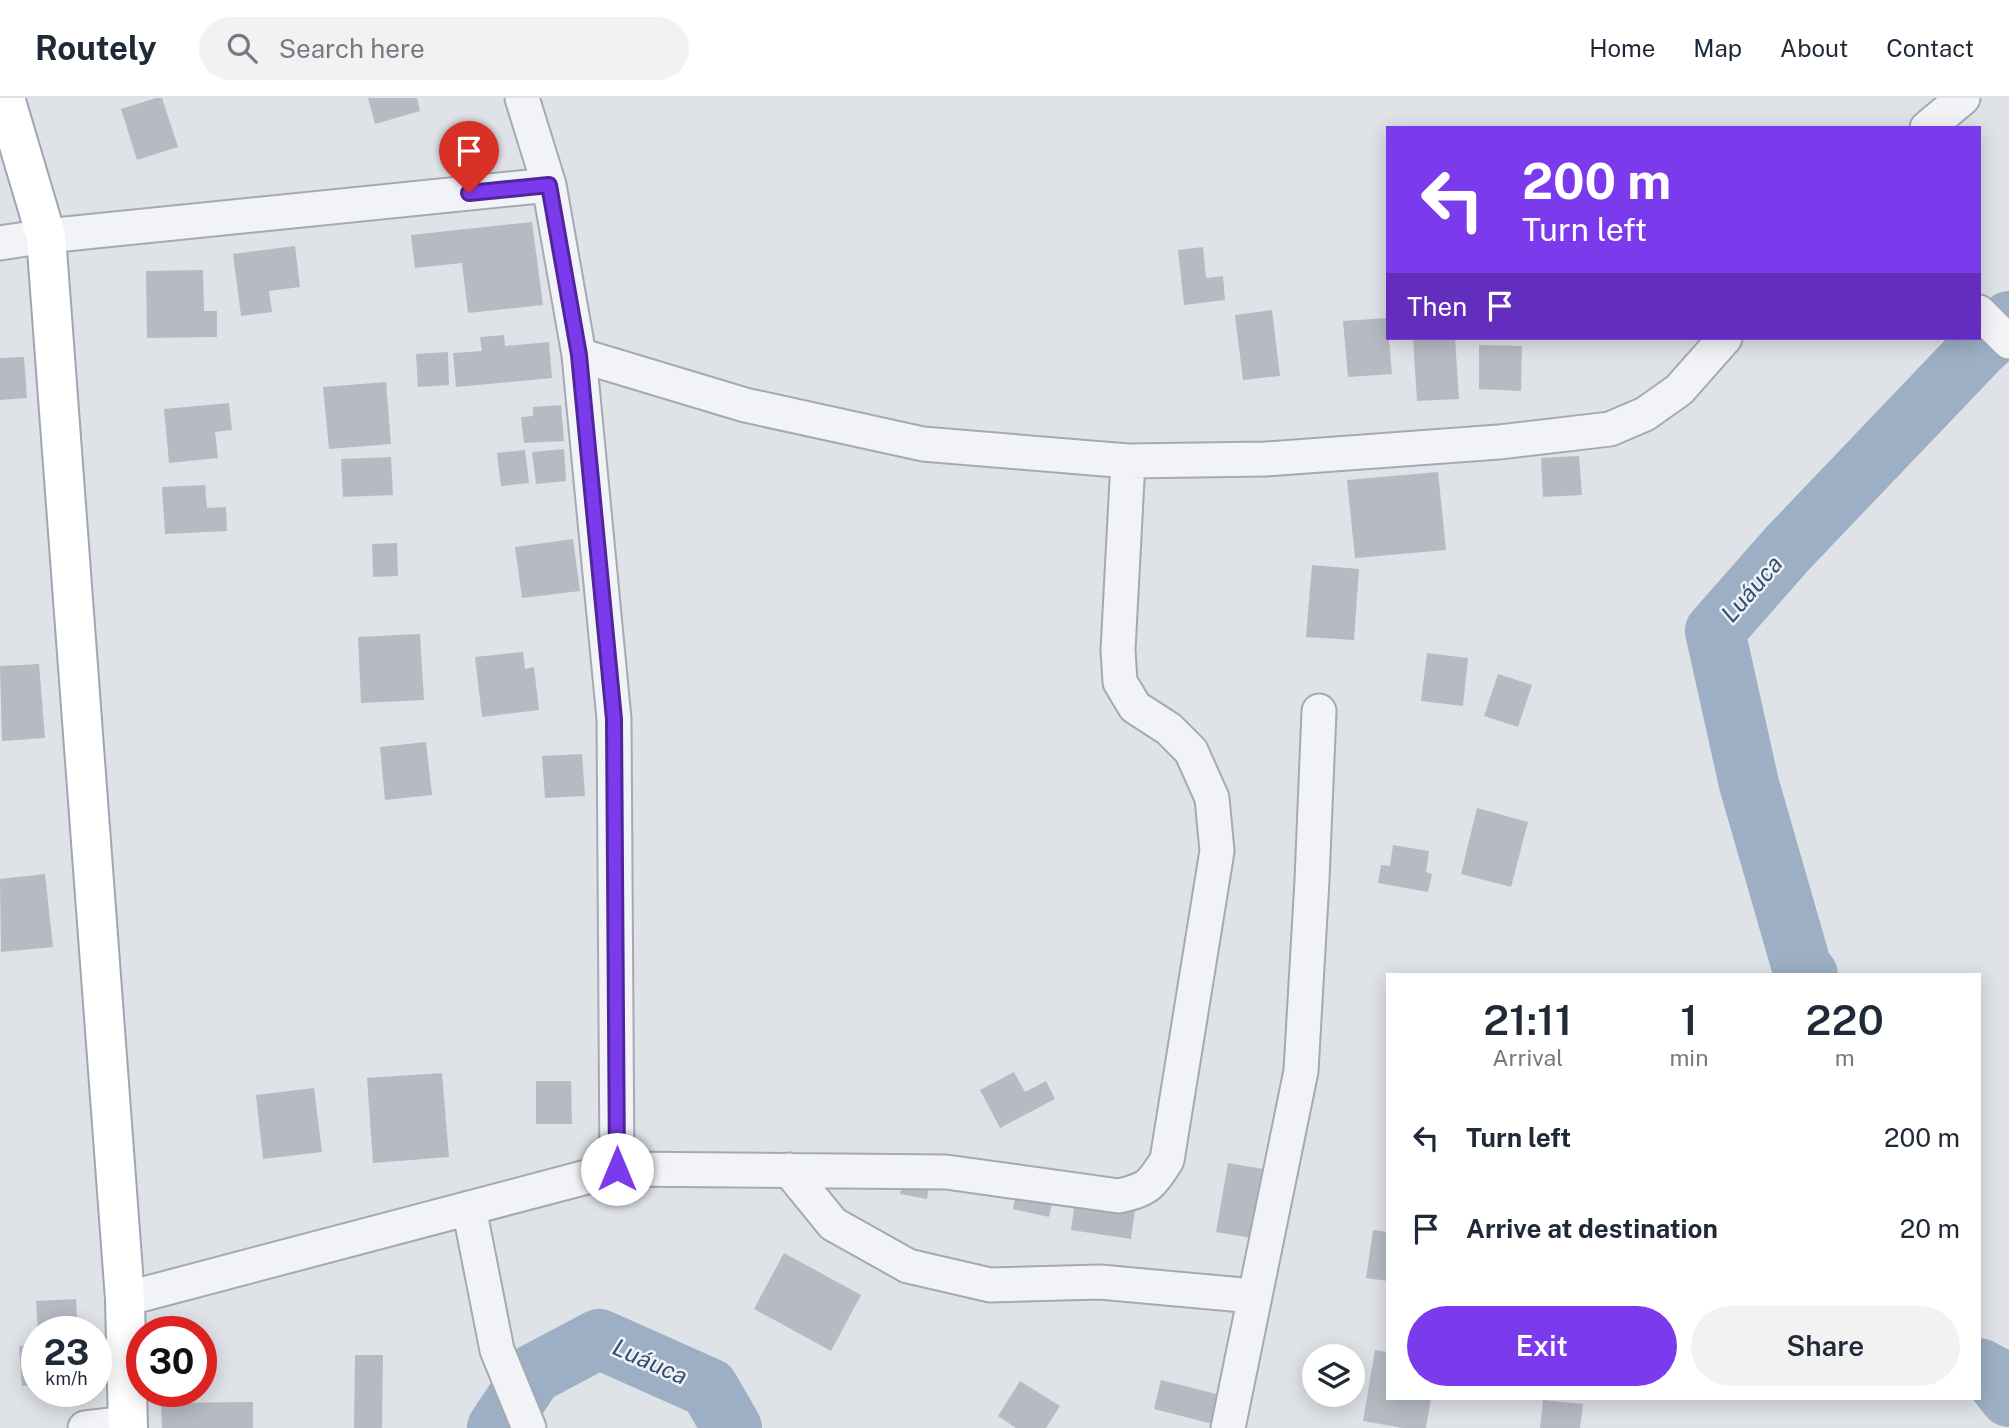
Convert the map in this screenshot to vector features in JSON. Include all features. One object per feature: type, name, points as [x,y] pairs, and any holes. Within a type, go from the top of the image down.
[{"type":"main road","points":[[5,98],[47,236],[125,1299],[128,1425]]},
{"type":"street","points":[[522,98],[549,185],[579,355],[614,719],[617,1169]]},
{"type":"street","points":[[1929,126],[1962,98]]},
{"type":"street","points":[[0,243],[549,185]]},
{"type":"street","points":[[1981,314],[2009,342]]},
{"type":"street","points":[[579,355],[745,405],[923,444],[1128,461],[1266,459],[1499,442],[1610,429],[1645,415],[1679,390],[1723,340]]},
{"type":"street","points":[[125,1299],[617,1169],[946,1172],[1119,1196],[1141,1190],[1154,1180],[1167,1160],[1217,851],[1212,797],[1191,751],[1169,729],[1135,707],[1120,682],[1118,650],[1128,461]]},
{"type":"street","points":[[1228,1428],[1301,1071],[1319,711]]},
{"type":"street","points":[[789,1170],[833,1224],[908,1265],[990,1285],[1100,1282],[1254,1296]]},
{"type":"street","points":[[469,1208],[498,1350],[529,1428]]},
{"type":"street","points":[[85,1428],[128,1425]]},
{"type":"building","points":[[162,98],[178,147],[137,160],[121,109]]},
{"type":"building","points":[[368,98],[417,98],[420,111],[375,124]]},
{"type":"building","points":[[532,222],[543,305],[468,313],[462,263],[415,268],[411,235]]},
{"type":"building","points":[[295,246],[300,287],[269,291],[272,312],[241,316],[233,254]]},
{"type":"building","points":[[1203,247],[1206,278],[1223,276],[1225,300],[1184,305],[1178,250]]},
{"type":"building","points":[[203,270],[204,311],[217,311],[217,337],[147,338],[146,271]]},
{"type":"building","points":[[1272,310],[1280,376],[1243,380],[1235,315]]},
{"type":"building","points":[[1386,318],[1386,340],[1389,340],[1392,374],[1348,377],[1343,321]]},
{"type":"building","points":[[504,335],[505,346],[549,342],[552,378],[456,387],[453,353],[482,351],[480,337]]},
{"type":"building","points":[[1413,340],[1455,340],[1459,399],[1417,401]]},
{"type":"building","points":[[1479,345],[1522,346],[1521,391],[1479,389]]},
{"type":"building","points":[[448,352],[449,385],[418,387],[416,354]]},
{"type":"building","points":[[24,357],[27,398],[0,400],[0,358]]},
{"type":"building","points":[[386,382],[391,444],[329,449],[323,387]]},
{"type":"building","points":[[229,403],[232,430],[215,432],[218,458],[169,463],[164,409]]},
{"type":"building","points":[[561,405],[564,441],[524,443],[521,417],[533,416],[533,407]]},
{"type":"building","points":[[564,449],[566,481],[536,484],[532,452]]},
{"type":"building","points":[[525,450],[529,483],[501,486],[497,453]]},
{"type":"building","points":[[1579,456],[1582,495],[1543,497],[1541,458]]},
{"type":"building","points":[[391,457],[393,495],[343,497],[341,459]]},
{"type":"building","points":[[1438,472],[1446,550],[1355,558],[1347,480]]},
{"type":"building","points":[[205,485],[207,508],[226,507],[227,531],[165,534],[162,487]]},
{"type":"building","points":[[573,539],[580,591],[522,598],[515,547]]},
{"type":"building","points":[[397,543],[398,576],[373,577],[372,544]]},
{"type":"building","points":[[1312,565],[1359,569],[1354,640],[1306,637]]},
{"type":"building","points":[[420,634],[424,700],[361,703],[358,637]]},
{"type":"building","points":[[523,652],[525,669],[534,667],[539,710],[482,717],[475,657]]},
{"type":"building","points":[[1427,653],[1468,658],[1463,706],[1421,701]]},
{"type":"building","points":[[39,664],[45,738],[2,741],[0,666]]},
{"type":"building","points":[[1498,674],[1532,685],[1518,727],[1484,716]]},
{"type":"building","points":[[426,742],[432,795],[385,800],[380,747]]},
{"type":"building","points":[[582,754],[585,796],[545,798],[542,756]]},
{"type":"building","points":[[1477,808],[1528,822],[1511,887],[1461,874]]},
{"type":"building","points":[[1393,845],[1429,851],[1426,872],[1432,874],[1428,892],[1378,883],[1381,865],[1390,866]]},
{"type":"building","points":[[45,874],[53,947],[1,952],[0,879]]},
{"type":"building","points":[[1014,1072],[1025,1092],[1046,1081],[1055,1099],[1000,1128],[980,1090]]},
{"type":"building","points":[[442,1073],[449,1157],[373,1163],[367,1078]]},
{"type":"building","points":[[536,1081],[571,1081],[572,1124],[536,1124]]},
{"type":"building","points":[[314,1088],[322,1152],[263,1159],[256,1095]]},
{"type":"building","points":[[907,1155],[934,1159],[927,1199],[900,1194]]},
{"type":"building","points":[[1228,1163],[1263,1169],[1251,1238],[1216,1232]]},
{"type":"building","points":[[1022,1167],[1059,1175],[1049,1217],[1013,1209]]},
{"type":"building","points":[[1078,1178],[1138,1188],[1131,1239],[1071,1230]]},
{"type":"building","points":[[1373,1230],[1386,1232],[1386,1281],[1366,1278]]},
{"type":"building","points":[[784,1253],[861,1295],[831,1351],[754,1309]]},
{"type":"building","points":[[76,1299],[77,1316],[37,1316],[36,1301]]},
{"type":"building","points":[[1375,1350],[1386,1352],[1386,1400],[1431,1400],[1426,1428],[1403,1428],[1363,1421]]},
{"type":"building","points":[[355,1355],[383,1355],[382,1428],[354,1428]]},
{"type":"building","points":[[1161,1380],[1220,1395],[1213,1424],[1154,1409]]},
{"type":"building","points":[[1020,1381],[1060,1406],[1046,1428],[1016,1428],[998,1416]]},
{"type":"building","points":[[1543,1400],[1583,1404],[1580,1428],[1540,1428]]},
{"type":"building","points":[[217,1402],[253,1402],[253,1428],[162,1428],[161,1407],[217,1407]]},
{"type":"waterway","name":"Luáuca","points":[[1806,973],[1802,968],[1749,784],[1715,631],[1788,548],[1979,348],[2009,321]]},
{"type":"waterway","name":"Luáuca","points":[[497,1428],[533,1374],[599,1339],[709,1388],[732,1428]]},
{"type":"waterway","name":"Luáuca","points":[[1981,1369],[1992,1375],[2009,1397]]},
{"type":"route","points":[[469,193],[549,185],[579,355],[614,719],[617,1169]]}]
